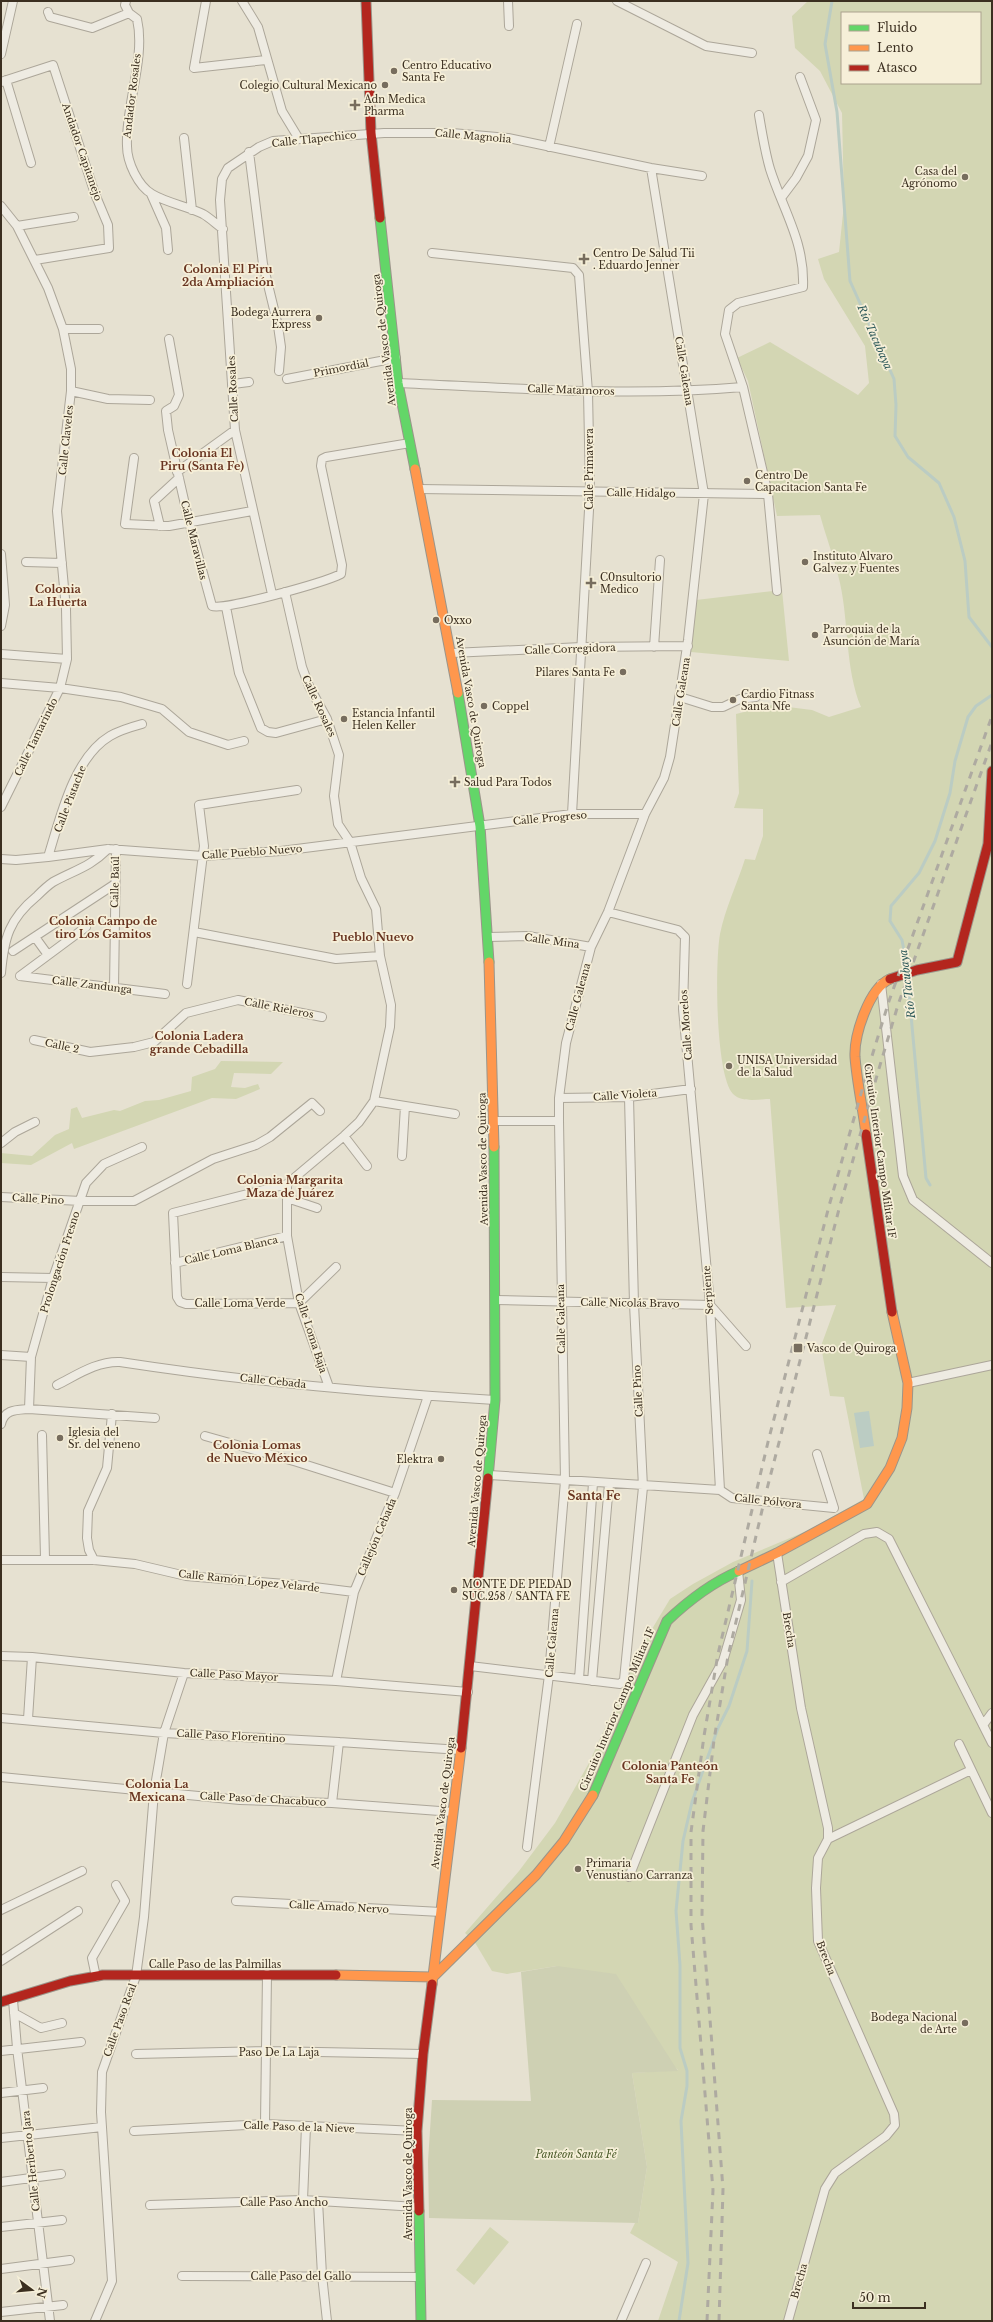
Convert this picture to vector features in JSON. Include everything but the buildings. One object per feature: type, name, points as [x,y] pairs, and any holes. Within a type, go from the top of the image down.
[{"type":"main road","name":"Avenida Vasco de Quiroga","points":[[366,1],[371,134],[398,383],[452,653],[480,826],[488,937],[494,1121],[495,1400],[468,1692],[423,2054],[417,2131],[417,2207],[421,2321]]},
{"type":"main road","points":[[881,984],[919,969],[957,962],[967,918],[988,844],[992,771]]},
{"type":"main road","name":"Circuito Interior Campo Militar 1F","points":[[433,1977],[536,1875],[564,1841],[590,1802],[667,1621],[689,1600],[718,1580],[776,1553],[867,1504],[890,1468],[902,1438],[908,1408],[908,1383],[893,1321],[855,1056],[864,1011],[881,984]]},
{"type":"main road","name":"Calle Paso de las Palmillas","points":[[1,2002],[13,2000],[70,1981],[96,1976],[267,1974],[433,1977]]},
{"type":"street","points":[[1,54],[13,1]]},
{"type":"street","name":"Andador Rosales","points":[[126,1],[125,6],[129,13],[138,19],[139,28],[136,78],[126,146],[128,159],[134,172],[151,194],[166,228],[168,250]]},
{"type":"street","points":[[206,1],[194,68],[266,60]]},
{"type":"street","points":[[242,1],[258,27],[266,60],[282,111],[300,139]]},
{"type":"street","points":[[508,1],[509,26]]},
{"type":"street","points":[[617,1],[706,46],[752,53]]},
{"type":"street","points":[[48,12],[50,17],[92,28],[129,13]]},
{"type":"street","points":[[550,147],[577,24]]},
{"type":"street","name":"Andador Capitanejo","points":[[4,81],[53,65],[95,194],[108,225],[109,248],[35,260]]},
{"type":"street","points":[[781,198],[796,178],[808,156],[816,120],[800,78]]},
{"type":"street","points":[[4,81],[31,163]]},
{"type":"street","points":[[758,115],[770,169],[799,242],[804,270],[802,287],[738,303],[729,310],[725,334],[743,387],[768,494],[778,591]]},
{"type":"street","name":"Calle Magnolia","points":[[371,134],[452,133],[508,138],[652,168],[702,176]]},
{"type":"street","name":"Calle Tlapechico","points":[[222,179],[228,168],[249,152],[273,141],[371,134]]},
{"type":"street","points":[[184,138],[192,210]]},
{"type":"street","points":[[249,152],[263,264],[278,326],[280,347],[279,371]]},
{"type":"street","name":"Calle Galeana","points":[[527,1847],[549,1675],[565,1480],[558,1121],[559,1098],[566,1043],[591,947],[608,912],[645,814],[664,778],[670,756],[688,646],[704,494],[652,168]]},
{"type":"street","name":"Calle Rosales","points":[[222,179],[220,200],[235,430],[252,511],[272,594]]},
{"type":"street","points":[[151,194],[204,215],[223,229]]},
{"type":"street","name":"Calle Claveles","points":[[1,206],[17,226],[35,260],[63,329],[71,369],[71,391],[64,469],[57,511],[62,563],[67,659],[60,688]]},
{"type":"street","points":[[17,226],[74,217]]},
{"type":"street","name":"Calle Primavera","points":[[432,253],[573,268],[579,275],[581,285],[588,392],[590,492],[572,814]]},
{"type":"street","points":[[63,329],[99,329]]},
{"type":"street","name":"Calle Maravillas","points":[[169,340],[180,395],[174,406],[166,411],[168,430],[209,602],[216,608],[226,607]]},
{"type":"street","name":"Primordial","points":[[287,379],[396,358]]},
{"type":"street","points":[[233,384],[249,382]]},
{"type":"street","name":"Calle Matamoros","points":[[398,383],[588,392],[687,392],[743,387]]},
{"type":"street","points":[[71,391],[108,399],[150,400]]},
{"type":"street","points":[[160,526],[154,501],[178,475],[235,430]]},
{"type":"street","points":[[327,719],[276,733],[268,732],[261,728],[239,673],[226,607],[272,594],[285,592],[338,575],[342,572],[321,466],[322,460],[326,457],[410,443]]},
{"type":"street","points":[[134,458],[125,524],[160,526],[252,511]]},
{"type":"street","name":"Calle Hidalgo","points":[[419,489],[768,494]]},
{"type":"street","points":[[1,557],[3,605],[1,626]]},
{"type":"street","points":[[654,647],[660,560]]},
{"type":"street","points":[[26,562],[62,563]]},
{"type":"street","name":"Calle Rosales","points":[[285,592],[302,667],[309,686],[327,719],[339,755],[334,796],[338,824],[350,842],[361,878],[376,909],[380,956],[391,1005],[390,1027],[374,1102]]},
{"type":"street","name":"Calle Corregidora","points":[[452,653],[582,647],[688,646]]},
{"type":"street","points":[[1,654],[67,659]]},
{"type":"street","points":[[1,683],[60,688],[121,697],[150,704],[162,709],[189,732],[228,746],[244,741]]},
{"type":"street","name":"Calle Tamarindo","points":[[1,807],[60,688]]},
{"type":"street","points":[[680,697],[712,707],[723,707],[740,699],[756,697]]},
{"type":"street","name":"Calle Pistache","points":[[48,858],[62,813],[85,760],[110,736],[142,724]]},
{"type":"street","points":[[186,984],[194,932],[204,846],[199,805],[296,790]]},
{"type":"street","name":"Calle Progreso","points":[[480,826],[572,814],[645,814]]},
{"type":"street","name":"Calle Pueblo Nuevo","points":[[1,859],[16,860],[48,858],[112,849],[203,856],[281,851],[480,826]]},
{"type":"street","points":[[1,973],[3,937],[13,919],[27,904],[52,883],[95,862],[112,849]]},
{"type":"street","name":"Calle Baúl","points":[[112,849],[115,884],[114,988]]},
{"type":"street","points":[[13,951],[115,884]]},
{"type":"street","name":"Calle Morelos","points":[[608,912],[678,930],[685,937],[683,1009],[692,1090]]},
{"type":"street","points":[[35,937],[48,955],[86,927]]},
{"type":"street","points":[[194,932],[336,958],[380,956]]},
{"type":"street","name":"Calle Mina","points":[[488,937],[528,936],[591,947]]},
{"type":"street","name":"Calle Zandunga","points":[[48,955],[20,976],[165,994]]},
{"type":"street","points":[[881,984],[903,1176],[913,1200],[992,1263]]},
{"type":"street","name":"Calle Rieleros","points":[[90,1052],[154,1042],[186,1013],[238,1000],[322,1017]]},
{"type":"street","name":"Calle 2","points":[[34,1040],[90,1052]]},
{"type":"street","name":"Calle Violeta","points":[[559,1098],[629,1097],[692,1090]]},
{"type":"street","name":"Serpiente","points":[[692,1090],[710,1304],[720,1490]]},
{"type":"street","name":"Calle Pino","points":[[592,1681],[623,1683],[643,1487],[634,1304],[629,1097]]},
{"type":"street","points":[[175,1263],[173,1213],[287,1184],[359,1122],[374,1102],[455,1114]]},
{"type":"street","name":"Calle Pino","points":[[1,1197],[80,1201],[134,1201],[213,1159],[256,1145],[270,1137],[312,1103],[320,1111]]},
{"type":"street","points":[[402,1156],[405,1106]]},
{"type":"street","points":[[494,1121],[558,1121]]},
{"type":"street","points":[[1,1143],[15,1132],[35,1122]]},
{"type":"street","points":[[344,1136],[367,1166]]},
{"type":"street","name":"Prolongación Fresno","points":[[29,1409],[31,1357],[53,1278],[86,1183],[104,1164],[142,1146]]},
{"type":"street","name":"Calle Loma Baja","points":[[287,1184],[287,1236],[299,1303],[330,1387]]},
{"type":"street","points":[[287,1198],[317,1208]]},
{"type":"street","name":"Calle Loma Blanca","points":[[175,1263],[287,1236]]},
{"type":"street","name":"Calle Loma Verde","points":[[175,1263],[177,1297],[180,1302],[299,1303]]},
{"type":"street","points":[[299,1303],[336,1267]]},
{"type":"street","points":[[1,1276],[53,1278]]},
{"type":"street","name":"Calle Nicolás Bravo","points":[[495,1300],[634,1304],[710,1304]]},
{"type":"street","points":[[710,1304],[746,1346]]},
{"type":"street","points":[[1,1355],[31,1357]]},
{"type":"street","name":"Calle Cebada","points":[[57,1385],[108,1362],[330,1387],[428,1396],[495,1400]]},
{"type":"street","points":[[908,1383],[992,1365]]},
{"type":"street","name":"Callejón Cebada","points":[[336,1681],[354,1592],[395,1494],[428,1396]]},
{"type":"street","points":[[2,1420],[10,1411],[29,1409],[155,1418]]},
{"type":"street","points":[[94,1560],[89,1550],[87,1538],[88,1511],[107,1468],[112,1414]]},
{"type":"street","points":[[42,1435],[45,1558]]},
{"type":"street","points":[[205,1436],[297,1462],[395,1494]]},
{"type":"street","name":"Calle Pólvora","points":[[489,1475],[643,1487],[720,1490],[732,1498],[834,1508],[817,1454]]},
{"type":"street","points":[[579,1680],[593,1483]]},
{"type":"street","points":[[470,1666],[592,1681],[609,1484]]},
{"type":"street","points":[[781,1582],[864,1534],[877,1532],[889,1539],[992,1743]]},
{"type":"street","name":"Brecha","points":[[776,1553],[801,1708],[828,1828],[828,1839],[818,1858],[816,1888],[818,1941],[894,2114],[895,2125],[886,2136],[835,2173],[825,2190],[788,2321]]},
{"type":"street","name":"Calle Ramón López Velarde","points":[[1,1560],[45,1558],[94,1560],[136,1564],[186,1576],[298,1585],[354,1592]]},
{"type":"street","points":[[629,1877],[693,1715],[723,1661],[741,1600],[738,1571]]},
{"type":"street","points":[[585,1594],[599,1594]]},
{"type":"street","name":"Calle Paso Mayor","points":[[1,1656],[32,1656],[184,1673],[336,1681],[468,1692]]},
{"type":"street","points":[[28,1720],[32,1656]]},
{"type":"street","name":"Calle Paso Real","points":[[95,2321],[112,2281],[102,2126],[102,2072],[136,1976],[144,1917],[154,1792],[164,1733],[184,1673]]},
{"type":"street","points":[[983,1725],[992,1713]]},
{"type":"street","name":"Calle Paso Florentino","points":[[1,1718],[164,1733],[461,1750]]},
{"type":"street","points":[[332,1803],[339,1742]]},
{"type":"street","points":[[958,1744],[992,1813]]},
{"type":"street","points":[[828,1839],[971,1770]]},
{"type":"street","name":"Calle Paso de Chacabuco","points":[[1,1777],[240,1800],[332,1803],[453,1812]]},
{"type":"street","points":[[1,1910],[82,1871]]},
{"type":"street","points":[[96,1976],[92,1958],[125,1901],[116,1885]]},
{"type":"street","name":"Calle Amado Nervo","points":[[236,1901],[441,1912]]},
{"type":"street","points":[[1,1961],[78,1911]]},
{"type":"street","points":[[264,2124],[267,1974]]},
{"type":"street","name":"Calle Heriberto Jara","points":[[13,2000],[17,2048],[50,2321]]},
{"type":"street","points":[[14,2013],[41,2028],[62,2023]]},
{"type":"street","points":[[1,2050],[81,2042]]},
{"type":"street","name":"Paso De La Laja","points":[[136,2054],[266,2051],[423,2054]]},
{"type":"street","points":[[1,2093],[43,2088]]},
{"type":"street","name":"Calle Paso de la Nieve","points":[[134,2131],[264,2124],[417,2131]]},
{"type":"street","points":[[1,2138],[102,2126]]},
{"type":"street","points":[[303,2200],[306,2126]]},
{"type":"street","points":[[1,2182],[61,2174]]},
{"type":"street","name":"Calle Paso Ancho","points":[[150,2205],[303,2200],[417,2207]]},
{"type":"street","points":[[318,2201],[322,2275],[327,2321]]},
{"type":"street","points":[[1,2227],[62,2220]]},
{"type":"street","points":[[1,2269],[70,2260]]},
{"type":"street","points":[[622,2321],[628,2300],[646,2263]]},
{"type":"street","name":"Calle Paso del Gallo","points":[[182,2276],[322,2275],[420,2277]]},
{"type":"street","points":[[1,2312],[63,2305]]},
{"type":"green space","points":[[808,1],[992,1],[992,2321],[658,2321],[678,2262],[630,2233],[635,2223],[638,2223],[647,2167],[632,2073],[678,2070],[557,1966],[507,1974],[492,1971],[474,1941],[465,1933],[519,1871],[555,1823],[589,1763],[643,1644],[670,1599],[693,1584],[733,1562],[809,1530],[864,1499],[844,1397],[830,1396],[821,1346],[836,1305],[786,1308],[770,1099],[746,1100],[733,1094],[727,1083],[723,1064],[718,1017],[717,968],[718,948],[722,925],[745,859],[755,860],[763,836],[763,809],[734,808],[739,793],[736,714],[772,705],[812,710],[829,717],[861,707],[852,677],[840,583],[820,515],[777,516],[748,381],[737,358],[770,342],[858,395],[869,383],[865,346],[824,279],[818,259],[839,252],[844,204],[842,113],[820,71],[795,48],[792,16]]},
{"type":"green space","points":[[782,590],[789,661],[691,652],[696,600]]},
{"type":"green space","points":[[221,1061],[283,1062],[271,1074],[234,1073],[231,1087],[245,1088],[258,1084],[260,1089],[236,1099],[212,1098],[74,1149],[72,1143],[31,1165],[1,1163],[1,1153],[32,1156],[55,1135],[69,1129],[71,1109],[77,1107],[82,1118],[114,1110],[120,1111],[145,1101],[159,1100],[191,1091],[192,1077],[215,1069]]},
{"type":"green space","name":"Panteón Santa Fé","points":[[557,1966],[616,1974],[678,2071],[632,2073],[647,2167],[638,2223],[429,2218],[428,2161],[432,2100],[531,2101],[521,1972]]},
{"type":"green space","points":[[490,2227],[509,2242],[474,2285],[456,2270]]},
{"type":"shaded area","points":[[869,1411],[874,1446],[860,1448],[854,1413]]},
{"type":"waterway","name":"Río Tacubaya","points":[[832,1],[825,44],[837,112],[850,281],[894,379],[896,405],[895,436],[908,457],[939,483],[954,517],[965,561],[969,617],[992,647]]},
{"type":"waterway","name":"Río Tacubaya","points":[[930,1185],[926,1178],[906,961],[902,940],[890,921],[891,906],[919,873],[935,841],[950,793],[955,761],[968,717],[976,706],[992,695]]},
{"type":"waterway","points":[[679,2321],[688,2263],[681,2121],[687,2086],[687,2071],[680,2048],[680,1965],[676,1911],[683,1841],[692,1802],[718,1728],[729,1706],[747,1651],[752,1581]]},
{"type":"railway","points":[[707,2321],[713,2190],[691,1925],[691,1832],[704,1736],[718,1654],[768,1442],[829,1206],[868,1069],[889,1001],[992,716]]},
{"type":"railway","points":[[719,2321],[723,2189],[702,1915],[703,1831],[714,1740],[728,1656],[767,1489],[839,1209],[878,1072],[898,1005],[992,742]]},
{"type":"traffic: fast","points":[[380,218],[398,383],[415,469]]},
{"type":"traffic: fast","points":[[458,693],[480,826],[489,962]]},
{"type":"traffic: fast","points":[[488,1478],[495,1400],[494,1147]]},
{"type":"traffic: fast","points":[[593,1795],[667,1621],[701,1593],[719,1581],[739,1571]]},
{"type":"traffic: fast","points":[[419,2211],[421,2321]]},
{"type":"traffic: slow","points":[[415,469],[458,693]]},
{"type":"traffic: slow","points":[[489,962],[494,1147]]},
{"type":"traffic: slow","points":[[866,1134],[856,1067],[855,1048],[860,1025],[869,1002],[882,984],[890,979]]},
{"type":"traffic: slow","points":[[739,1571],[777,1553],[867,1504],[890,1468],[902,1438],[907,1408],[908,1383],[892,1312]]},
{"type":"traffic: slow","points":[[432,1984],[461,1748]]},
{"type":"traffic: slow","points":[[336,1975],[433,1977],[536,1875],[564,1841],[593,1795]]},
{"type":"traffic: jam","points":[[366,1],[371,133],[380,218]]},
{"type":"traffic: jam","points":[[890,979],[917,970],[957,962],[988,844],[992,771]]},
{"type":"traffic: jam","points":[[866,1134],[892,1312]]},
{"type":"traffic: jam","points":[[461,1748],[488,1478]]},
{"type":"traffic: jam","points":[[1,2002],[70,1981],[103,1975],[336,1975]]},
{"type":"traffic: jam","points":[[419,2211],[417,2131],[423,2054],[432,1984]]},
{"type":"place","name":"Centro Educativo Santa Fe","points":[[394,71]]},
{"type":"place","name":"Colegio Cultural Mexicano","points":[[385,85]]},
{"type":"place","name":"Adn Medica Pharma","points":[[355,105]]},
{"type":"place","name":"Casa del Agrónomo","points":[[965,177]]},
{"type":"place","name":"Centro De Salud Tii . Eduardo Jenner","points":[[584,259]]},
{"type":"place","name":"Bodega Aurrera Express","points":[[319,318]]},
{"type":"place","name":"Centro De Capacitacion Santa Fe","points":[[747,481]]},
{"type":"place","name":"Instituto Alvaro Galvez y Fuentes","points":[[805,562]]},
{"type":"place","name":"C0nsultorio Medico","points":[[591,583]]},
{"type":"place","name":"Oxxo","points":[[436,620]]},
{"type":"place","name":"Parroquia de la Asunción de María","points":[[815,635]]},
{"type":"place","name":"Pilares Santa Fe","points":[[623,672]]},
{"type":"place","name":"Cardio Fitnass Santa Nfe","points":[[733,700]]},
{"type":"place","name":"Coppel","points":[[484,706]]},
{"type":"place","name":"Estancia Infantil Helen Keller","points":[[344,719]]},
{"type":"place","name":"Salud Para Todos","points":[[455,782]]},
{"type":"place","name":"UNISA Universidad de la Salud","points":[[729,1066]]},
{"type":"place","name":"Vasco de Quiroga","points":[[798,1348]]},
{"type":"place","name":"Iglesia del Sr. del veneno","points":[[60,1438]]},
{"type":"place","name":"Elektra","points":[[441,1459]]},
{"type":"place","name":"MONTE DE PIEDAD SUC.258 / SANTA FE","points":[[454,1590]]},
{"type":"place","name":"Primaria Venustiano Carranza","points":[[578,1869]]},
{"type":"place","name":"Bodega Nacional de Arte","points":[[965,2023]]},
{"type":"district","name":"Colonia El Piru 2da Ampliación","points":[[228,275]]},
{"type":"district","name":"Colonia El Piru (Santa Fe)","points":[[202,459]]},
{"type":"district","name":"Colonia La Huerta","points":[[58,595]]},
{"type":"district","name":"Colonia Campo de tiro Los Gamitos","points":[[103,927]]},
{"type":"district","name":"Pueblo Nuevo","points":[[373,937]]},
{"type":"district","name":"Colonia Ladera grande Cebadilla","points":[[199,1042]]},
{"type":"district","name":"Colonia Margarita Maza de Juárez","points":[[290,1186]]},
{"type":"district","name":"Colonia Lomas de Nuevo México","points":[[257,1451]]},
{"type":"district","name":"Santa Fe","points":[[594,1495]]},
{"type":"district","name":"Colonia Panteón Santa Fe","points":[[670,1772]]},
{"type":"district","name":"Colonia La Mexicana","points":[[157,1790]]}]
